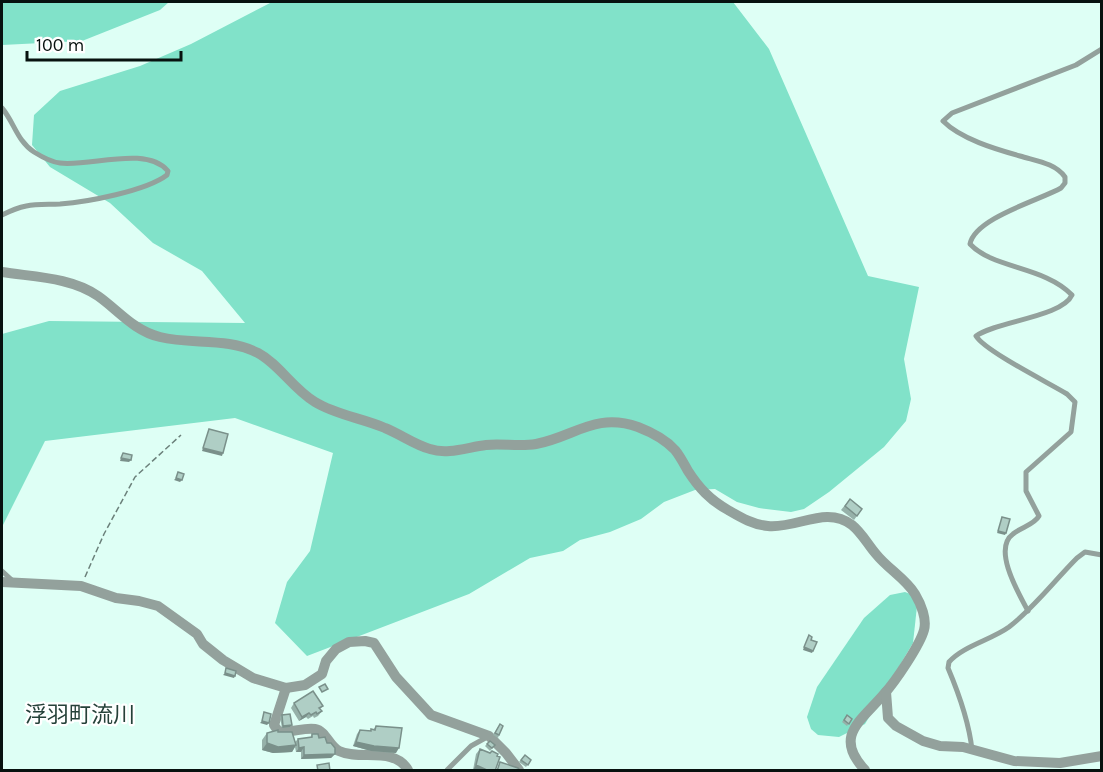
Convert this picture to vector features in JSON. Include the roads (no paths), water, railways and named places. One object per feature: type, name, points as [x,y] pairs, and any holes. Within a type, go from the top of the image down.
[{"type":"street","points":[[2,272],[71,283],[96,294],[137,328],[159,338],[228,343],[245,347],[262,355],[301,393],[317,403],[382,427],[431,450],[448,451],[489,444],[520,446],[539,444],[596,423],[607,422],[635,426],[658,436],[675,450],[705,495],[748,522],[779,526],[822,516],[839,517],[854,526],[876,555],[915,594],[925,618],[924,629],[919,641],[886,692],[861,717],[852,732],[850,747],[854,759],[865,771]]},
{"type":"street","points":[[2,582],[81,586],[116,598],[158,606],[197,634],[203,644],[223,660],[253,678],[286,688],[305,685],[322,674],[326,661],[336,649],[349,642],[374,643],[396,677],[431,715],[489,736],[506,753],[519,771]]},
{"type":"street","points":[[286,688],[274,725],[278,731],[284,733],[314,729],[321,731],[340,752],[394,758],[404,763],[408,771]]},
{"type":"street","points":[[886,692],[888,718],[896,726],[923,741],[940,746],[963,747],[1014,761],[1060,763],[1101,756]]},
{"type":"lane","points":[[1028,611],[1014,585],[1007,563],[1007,540],[1011,534],[1037,520],[1039,516],[1026,491],[1026,472],[1071,432],[1075,402],[1067,394],[978,340],[976,336],[993,328],[1038,315],[1064,303],[1072,295],[1053,280],[989,257],[970,244],[971,239],[981,229],[1007,211],[1061,188],[1065,183],[1065,177],[1052,166],[971,138],[943,121],[952,113],[1076,64],[1101,49]]},
{"type":"lane","points":[[2,108],[23,142],[33,152],[56,163],[142,159],[158,162],[168,171],[161,180],[130,191],[77,202],[35,203],[2,215]]},
{"type":"lane","points":[[972,750],[962,702],[948,668],[949,662],[962,652],[1007,628],[1028,611],[1085,552],[1101,555]]},
{"type":"lane","points":[[2,571],[14,582]]},
{"type":"lane","points":[[447,771],[471,746],[489,736]]},
{"type":"district","name":"浮羽町流川","points":[[80,714]]}]
